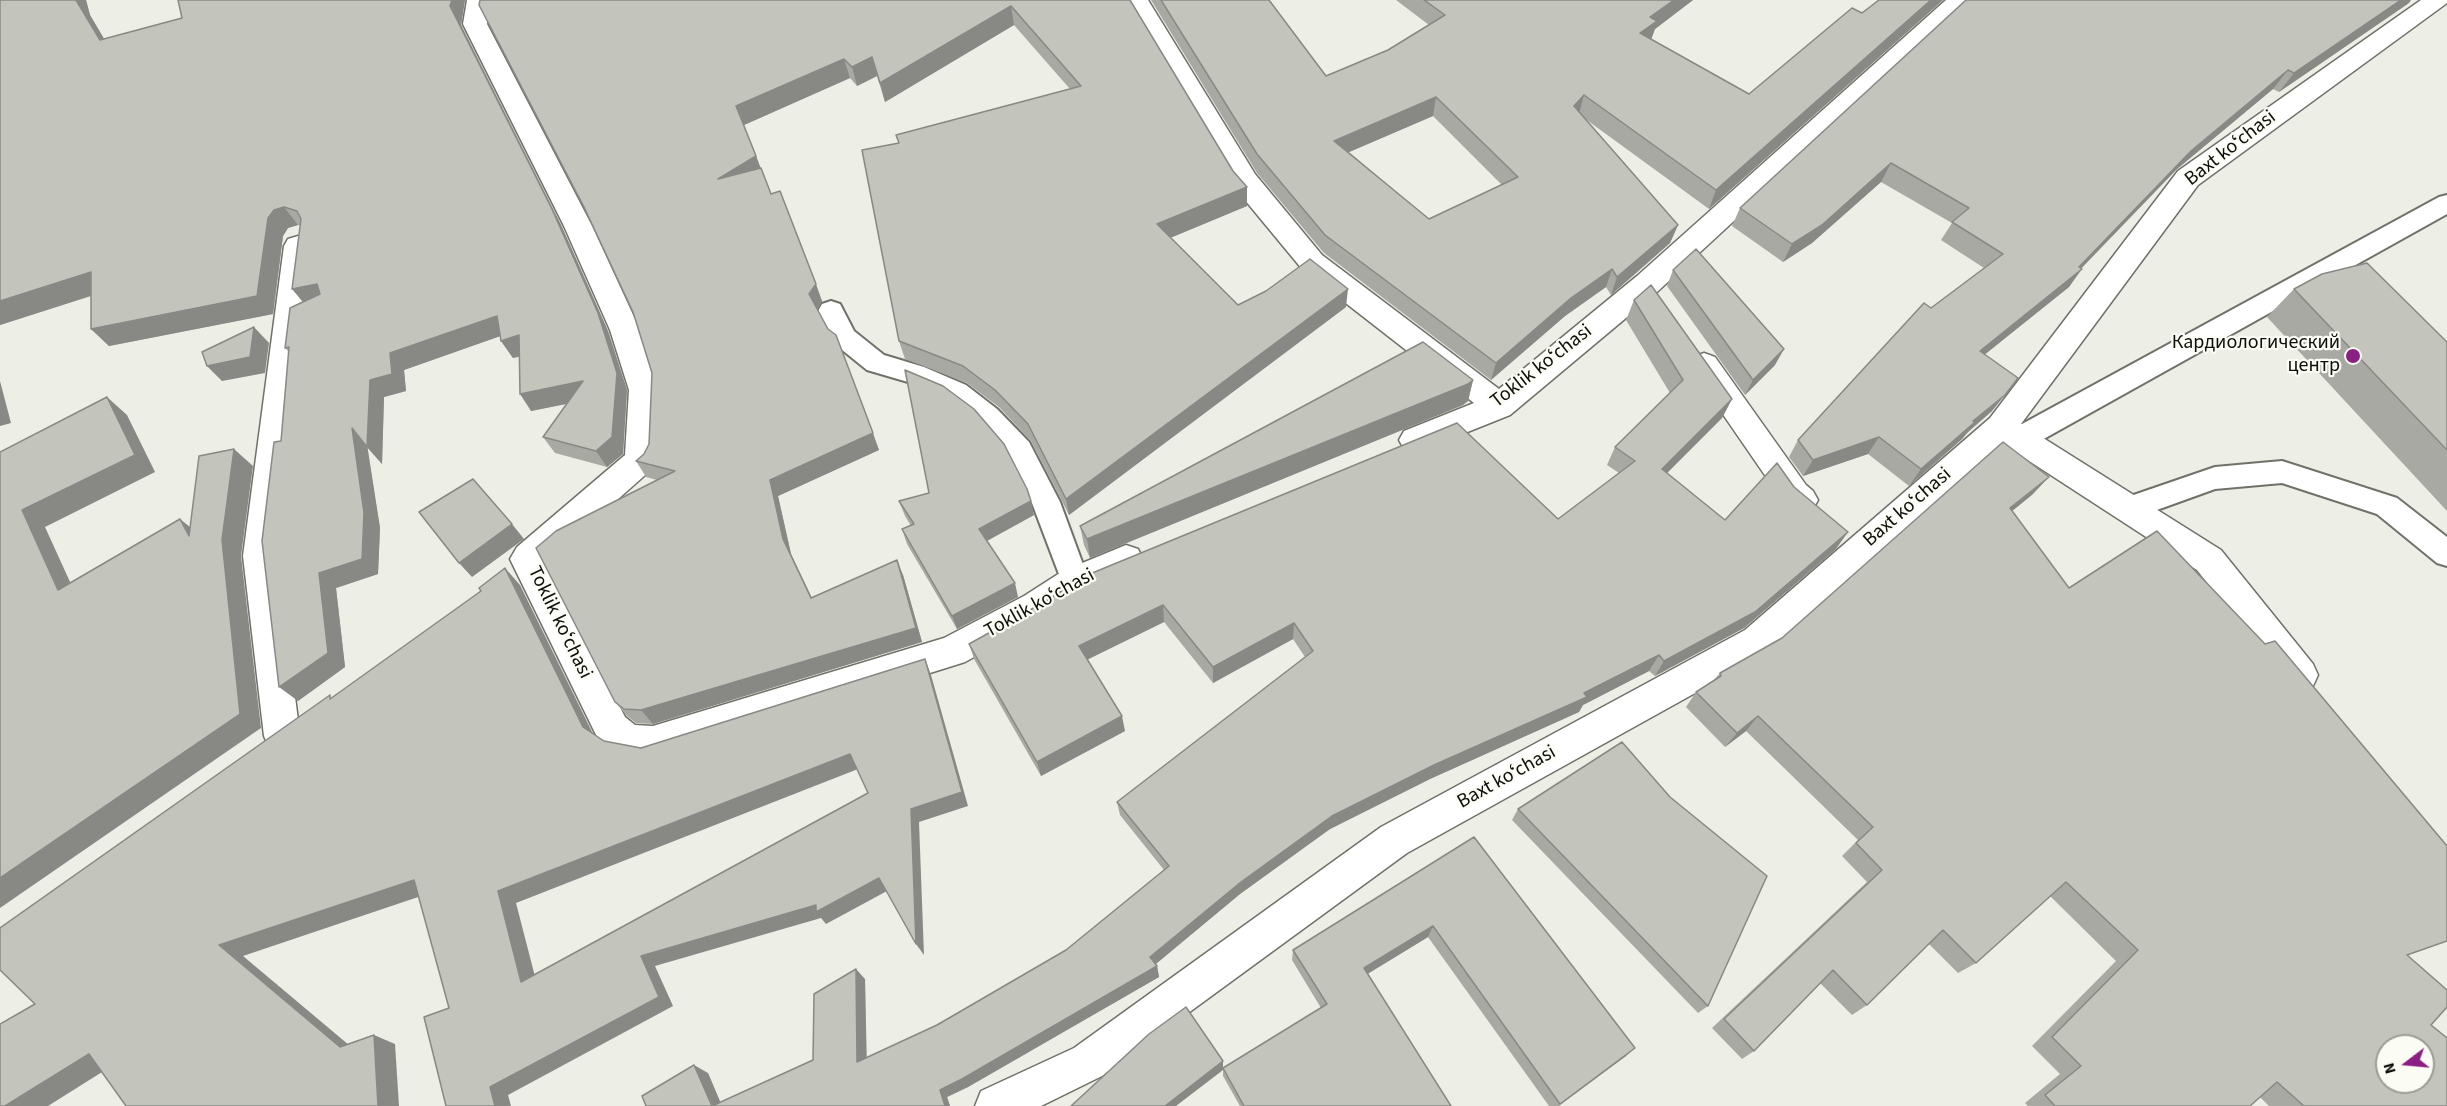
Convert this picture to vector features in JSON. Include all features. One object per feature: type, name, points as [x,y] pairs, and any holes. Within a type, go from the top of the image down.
[{"type":"street","points":[[479,0],[475,24],[578,226],[625,330],[644,390],[640,460],[527,559],[499,579]]},
{"type":"street","points":[[1132,0],[1138,4],[1245,181],[1312,262],[1499,405]]},
{"type":"street","name":"Toklik koʻchasi","points":[[1390,450],[1499,405],[1653,293],[1961,0]]},
{"type":"street","name":"Baxt koʻchasi","points":[[996,1106],[1088,1062],[1394,840],[1757,641],[1862,549],[2011,433],[2188,178],[2437,0]]},
{"type":"street","points":[[299,237],[260,556],[272,742],[310,715]]},
{"type":"street","points":[[1687,341],[1795,494],[1862,549]]},
{"type":"street","points":[[2011,433],[2209,560],[2321,700]]},
{"type":"street","name":"Toklik koʻchasi","points":[[527,559],[612,729],[628,741],[653,743],[953,651],[1036,606],[1075,580],[1151,549]]},
{"type":"lane","points":[[2011,433],[2444,209]]},
{"type":"lane","points":[[831,311],[845,338],[876,363],[915,374],[957,392],[988,416],[1012,442],[1019,450],[1046,502],[1075,580]]},
{"type":"lane","points":[[2128,508],[2215,478],[2282,472],[2387,506],[2447,554]]},
{"type":"building","points":[[0,0],[76,0],[100,40],[182,18],[178,0],[452,0],[450,6],[552,209],[598,313],[617,373],[612,437],[596,451],[543,437],[583,381],[520,394],[519,335],[501,341],[497,316],[390,353],[392,374],[370,380],[367,447],[352,428],[364,513],[362,559],[319,573],[328,653],[279,687],[262,541],[274,442],[281,441],[289,347],[285,348],[290,308],[320,294],[317,284],[292,289],[301,219],[297,211],[284,207],[274,210],[268,218],[257,296],[91,329],[91,272],[0,301]]},
{"type":"building","points":[[480,0],[1130,0],[1233,171],[1247,187],[1157,224],[1238,305],[1266,291],[1310,259],[1348,289],[1066,499],[1028,424],[995,390],[963,366],[899,341],[862,150],[899,143],[896,135],[1081,86],[1011,6],[880,83],[872,57],[852,67],[844,59],[736,106],[756,156],[718,179],[761,168],[771,194],[780,191],[816,284],[809,294],[828,329],[836,335],[873,433],[770,480],[783,539],[811,598],[897,560],[916,628],[641,710],[624,709],[615,702],[536,548],[556,531],[675,471],[636,461],[644,454],[649,444],[652,373],[633,312],[584,207],[479,5]]},
{"type":"building","points":[[1161,0],[1269,0],[1326,76],[1388,50],[1445,15],[1424,0],[1674,0],[1650,17],[1657,21],[1640,33],[1749,94],[1852,8],[1862,13],[1879,0],[1931,0],[1716,190],[1584,95],[1574,106],[1678,225],[1617,277],[1612,269],[1571,298],[1496,363],[1325,235],[1257,154]],"holes":[[[1436,97],[1518,177],[1429,219],[1334,141]]]},
{"type":"building","points":[[1966,0],[2401,0],[2294,73],[2288,70],[2191,151],[2079,267],[2082,269],[1980,351],[2018,378],[2005,395],[1921,469],[1879,437],[1813,460],[1798,440],[1924,303],[1931,308],[2003,254],[1952,222],[1969,208],[1891,163],[1822,225],[1792,244],[1740,208]]},
{"type":"building","points":[[1696,249],[1784,349],[1753,380],[1673,270]]},
{"type":"building","points":[[2367,263],[2447,342],[2447,450],[2294,289],[2322,274]]},
{"type":"building","points":[[1651,285],[1732,399],[1662,469],[1725,520],[1777,463],[1794,487],[1848,532],[1755,612],[1664,661],[1659,655],[1584,693],[1587,697],[1434,765],[1332,816],[1241,882],[1150,957],[1157,966],[940,1090],[945,1106],[712,1106],[813,1060],[814,994],[856,969],[857,1062],[937,1025],[1066,950],[1169,866],[1117,802],[1313,651],[1294,623],[1213,667],[1163,605],[1079,646],[1122,716],[1037,762],[969,644],[1046,601],[1085,576],[1457,423],[1558,519],[1635,461],[1615,447],[1683,380],[1634,300]]},
{"type":"building","points":[[254,327],[250,357],[207,366],[202,352]]},
{"type":"building","points":[[1423,342],[1473,380],[1087,539],[1080,526]]},
{"type":"building","points":[[905,370],[943,386],[974,409],[1004,444],[1031,501],[979,529],[1015,583],[952,616],[902,529],[914,524],[899,501],[929,493]]},
{"type":"building","points":[[107,397],[135,455],[22,510],[58,590],[180,519],[189,536],[199,456],[234,449],[222,540],[240,714],[0,878],[0,452]]},
{"type":"building","points":[[2003,442],[2049,477],[2010,508],[2069,588],[2157,531],[2265,644],[2275,641],[2447,846],[2447,941],[2407,955],[2447,990],[2447,1007],[2431,1025],[2447,1038],[2447,1106],[2304,1106],[2277,1082],[2250,1106],[2055,1106],[2045,1095],[2081,1066],[2052,1037],[2138,950],[2066,882],[1976,963],[1943,930],[1867,1005],[1833,970],[1754,1051],[1724,1019],[1882,870],[1856,843],[1873,827],[1758,716],[1737,733],[1696,692],[1721,676],[1720,673],[1782,638]]},
{"type":"building","points":[[473,479],[512,524],[459,563],[419,512]]},
{"type":"building","points":[[505,568],[583,727],[604,741],[641,748],[925,659],[962,792],[911,809],[916,944],[879,878],[816,912],[816,905],[641,956],[659,997],[490,1087],[495,1106],[446,1106],[424,1017],[449,1008],[414,880],[219,945],[340,1047],[374,1035],[378,1106],[126,1106],[89,1054],[5,1106],[0,1106],[0,1024],[35,1004],[0,970],[0,928],[330,695],[330,699],[481,591],[479,588]],"holes":[[[850,754],[868,793],[521,982],[498,891]]]},
{"type":"building","points":[[1622,742],[1670,797],[1767,876],[1708,1006],[1518,809]]},
{"type":"building","points":[[1474,837],[1635,1048],[1560,1104],[1433,926],[1364,968],[1451,1106],[1244,1106],[1223,1068],[1327,1004],[1293,950]]},
{"type":"building","points":[[1186,1007],[1223,1061],[1165,1106],[1071,1106],[1149,1034]]},
{"type":"building","points":[[694,1065],[712,1106],[646,1106],[642,1096]]},
{"type":"place","name":"Кардиологический центр","points":[[2353,356]]}]
